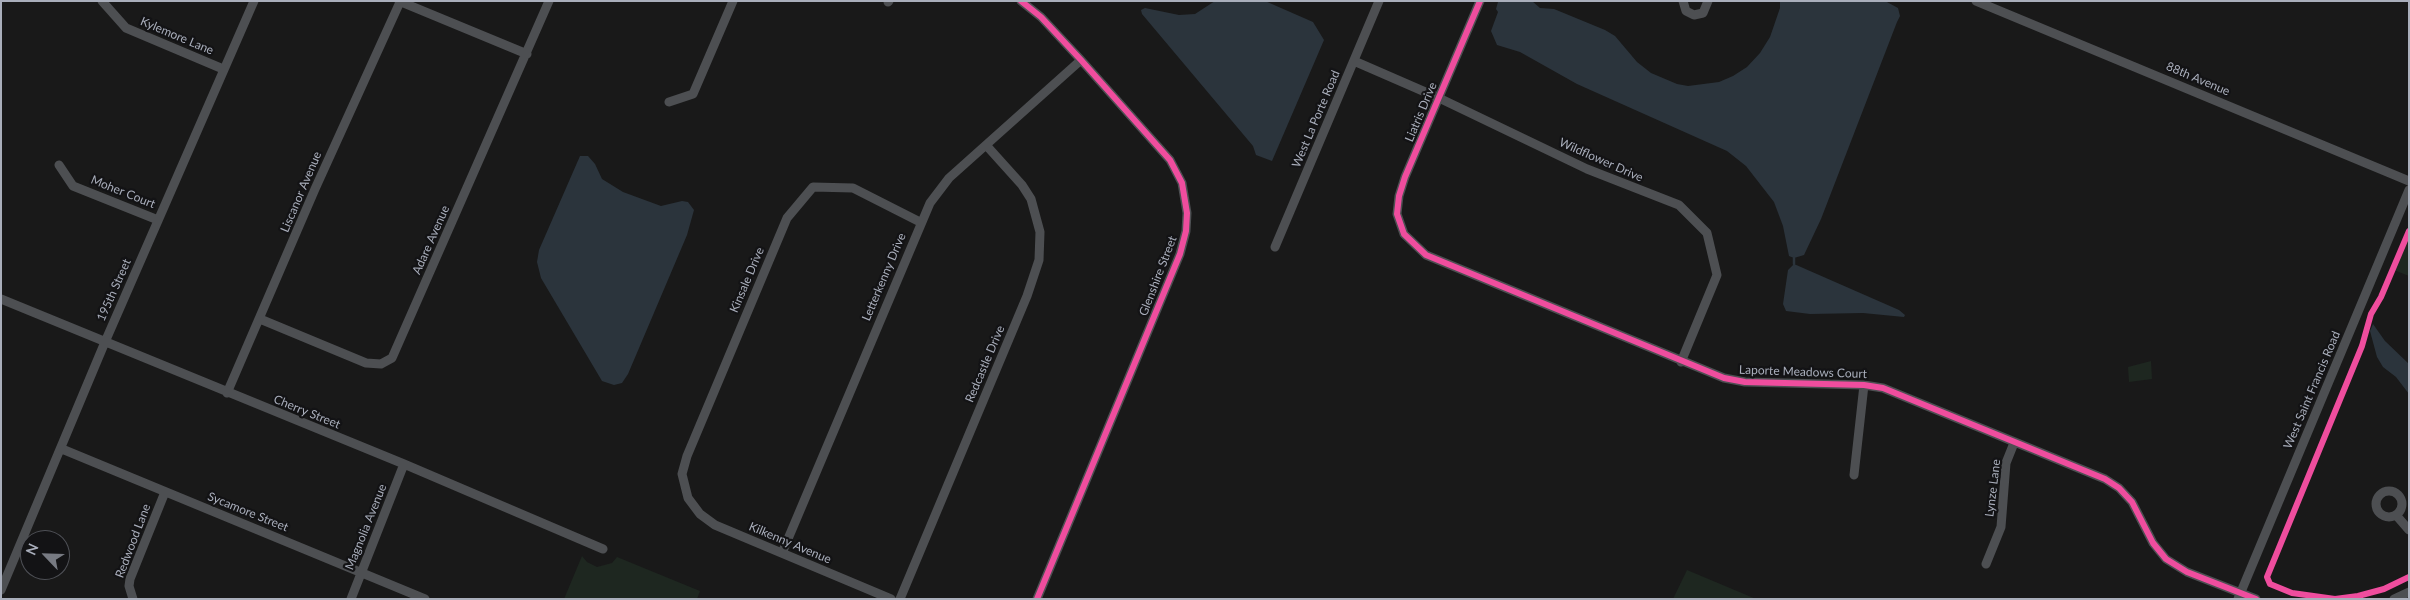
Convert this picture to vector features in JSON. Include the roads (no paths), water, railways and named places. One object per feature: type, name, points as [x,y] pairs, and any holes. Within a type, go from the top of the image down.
[{"type":"street","name":"Kylemore Lane","points":[[102,1],[126,28],[223,70]]},
{"type":"street","name":"195th Street","points":[[1,590],[62,449],[104,342],[254,1]]},
{"type":"street","points":[[399,1],[526,54]]},
{"type":"street","name":"Liscanor Avenue","points":[[228,393],[315,189],[399,1]]},
{"type":"street","name":"Adare Avenue","points":[[260,319],[366,363],[381,364],[392,358],[549,1]]},
{"type":"street","points":[[669,102],[693,94],[733,1]]},
{"type":"street","name":"Glenshire Street","points":[[1021,1],[1041,17],[1170,160],[1182,183],[1186,200],[1186,231],[1180,254],[1037,599]]},
{"type":"street","name":"West La Porte Road","points":[[1275,247],[1379,1]]},
{"type":"street","name":"Liatris Drive","points":[[1404,234],[1397,214],[1399,196],[1480,1]]},
{"type":"street","points":[[1683,1],[1686,11],[1694,15],[1703,13],[1708,1]]},
{"type":"street","name":"88th Avenue","points":[[1976,1],[2409,181]]},
{"type":"street","name":"Letterkenny Drive","points":[[782,553],[930,202],[941,188],[986,145],[1081,60]]},
{"type":"street","name":"Wildflower Drive","points":[[1354,62],[1439,98],[1588,169],[1679,205],[1707,233],[1718,275],[1681,362]]},
{"type":"street","name":"Redcastle Drive","points":[[900,599],[1027,296],[1039,260],[1040,232],[1031,199],[1022,185],[986,145]]},
{"type":"street","name":"Moher Court","points":[[60,165],[73,186],[158,220]]},
{"type":"street","name":"Kinsale Drive","points":[[688,498],[682,474],[687,456],[787,218],[813,187],[853,188],[920,222]]},
{"type":"street","name":"West Saint Francis Road","points":[[2239,596],[2409,190]]},
{"type":"street","name":"Laporte Meadows Court","points":[[1404,234],[1419,249],[1433,259],[1681,362],[1737,381],[1864,385],[1884,388],[2113,484],[2132,502],[2153,542],[2166,558],[2187,572],[2239,596],[2256,599]]},
{"type":"street","name":"Cherry Street","points":[[1,299],[404,464],[603,549]]},
{"type":"street","points":[[1854,475],[1864,385]]},
{"type":"street","name":"Lynze Lane","points":[[1986,564],[2001,527],[2006,463],[2014,443]]},
{"type":"street","name":"Sycamore Street","points":[[62,449],[425,599]]},
{"type":"street","name":"Magnolia Avenue","points":[[351,599],[404,464]]},
{"type":"street","name":"Redwood Lane","points":[[133,599],[129,586],[130,579],[165,492]]},
{"type":"street","name":"Kilkenny Avenue","points":[[688,498],[700,514],[715,525],[891,599]]},
{"type":"street","points":[[2396,515],[2409,530]]},
{"type":"street","points":[[2394,599],[2409,592]]},
{"type":"waterway","points":[[1794,258],[1794,264]]}]
